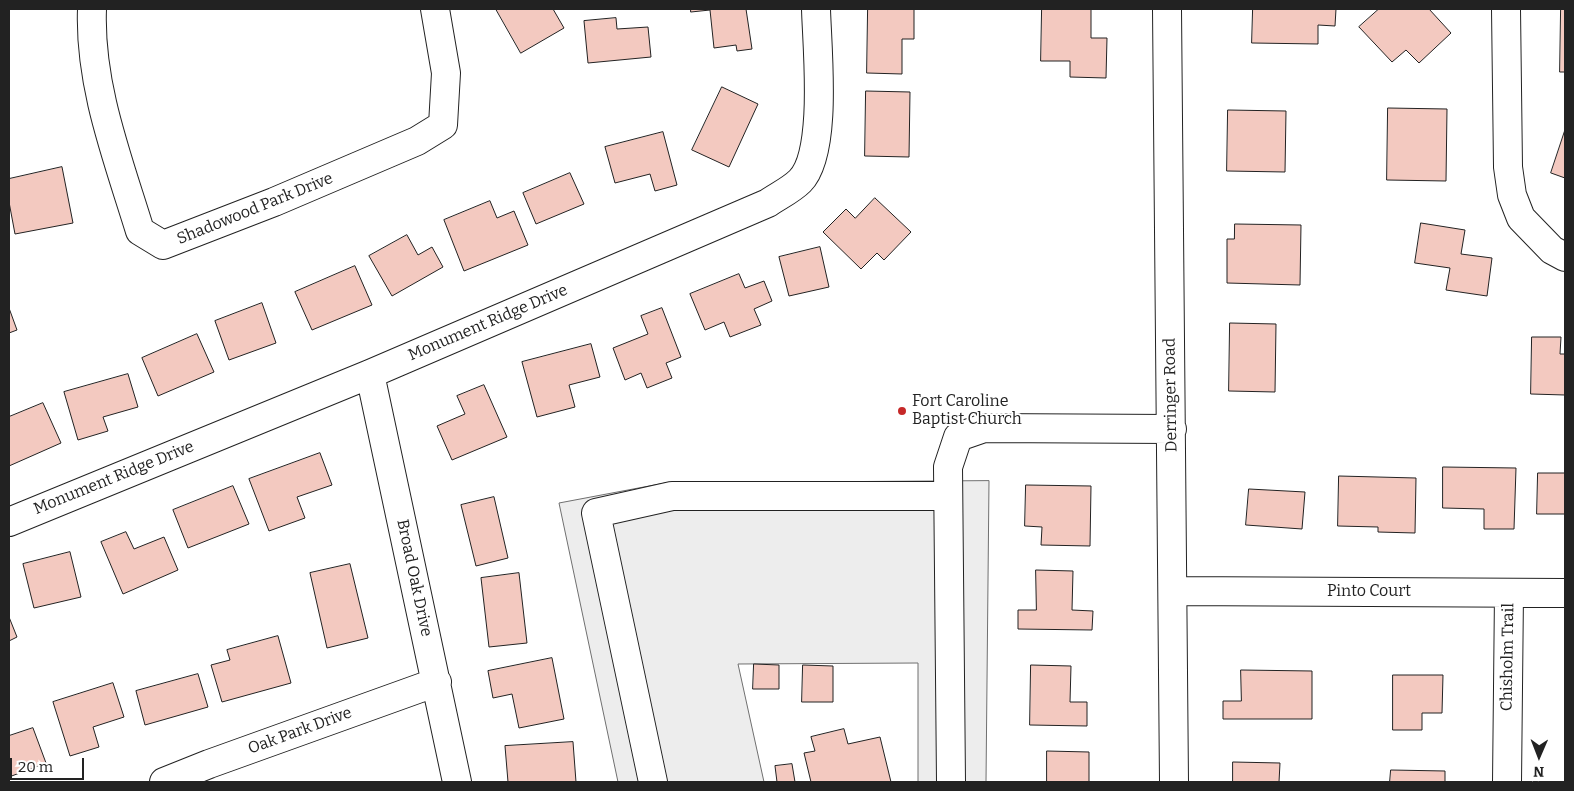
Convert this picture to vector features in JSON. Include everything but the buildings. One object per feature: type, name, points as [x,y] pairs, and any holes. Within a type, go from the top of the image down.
[{"type":"street","name":"Shadowood Park Drive","points":[[92,9],[91,35],[103,111],[140,231],[163,245],[265,205],[408,145],[443,125],[446,73],[436,9]]},
{"type":"street","name":"Monument Ridge Drive","points":[[9,522],[370,374],[768,203],[800,180],[813,156],[819,101],[816,9]]},
{"type":"street","name":"Derringer Road","points":[[1167,9],[1174,782]]},
{"type":"street","points":[[1506,9],[1508,167],[1512,195],[1521,218],[1552,250],[1565,257]]},
{"type":"street","name":"Broad Oak Drive","points":[[370,374],[456,782]]},
{"type":"street","points":[[951,782],[948,467],[958,436],[984,428],[1172,429]]},
{"type":"street","points":[[653,782],[596,513],[672,496],[948,496]]},
{"type":"street","name":"Pinto Court","points":[[1173,591],[1565,593]]},
{"type":"street","name":"Chisholm Trail","points":[[1507,782],[1509,593]]},
{"type":"street","name":"Oak Park Drive","points":[[164,782],[436,682]]},
{"type":"shaded area","points":[[989,481],[986,782],[918,782],[918,663],[738,664],[764,782],[618,782],[559,503],[665,483]]},
{"type":"place","name":"Fort Caroline Baptist Church","points":[[902,411]]}]
